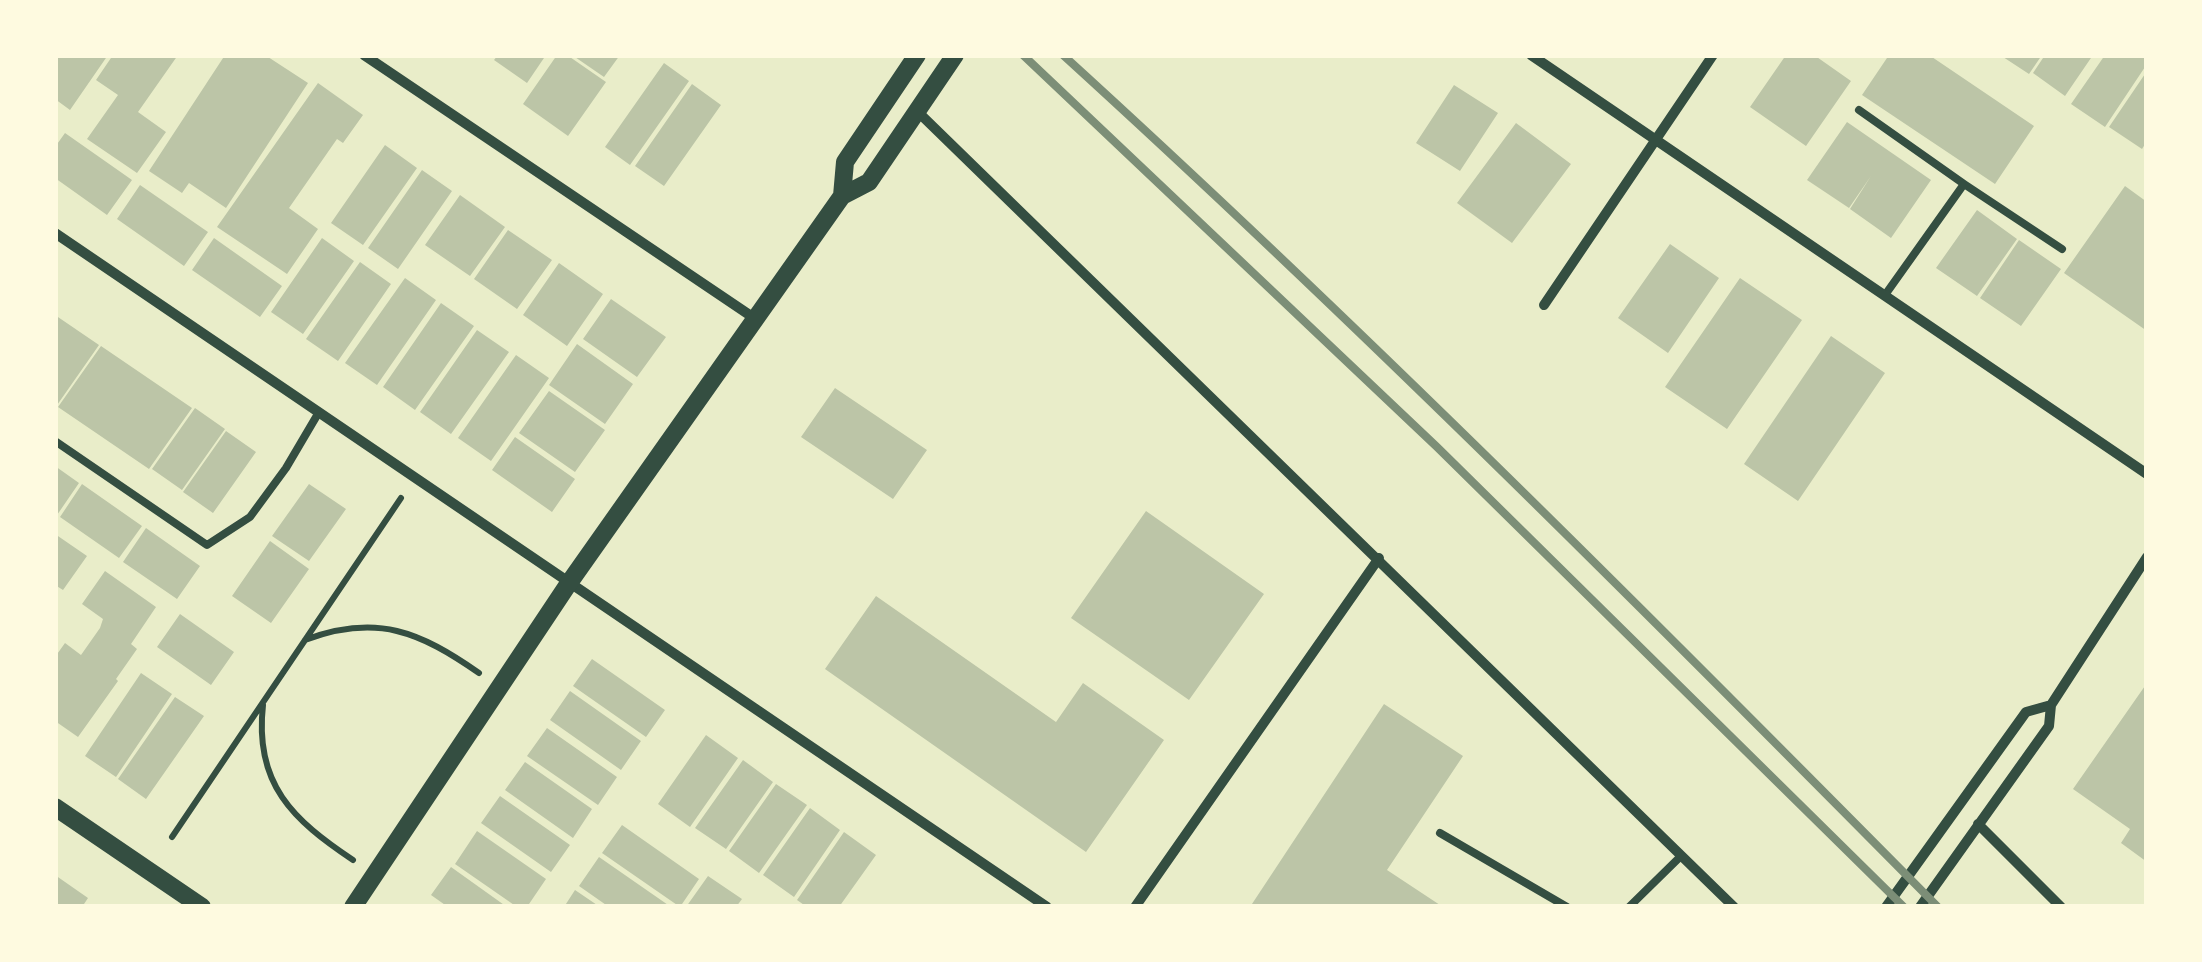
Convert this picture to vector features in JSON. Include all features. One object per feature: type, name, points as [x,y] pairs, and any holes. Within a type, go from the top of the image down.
[{"type":"street","points":[[364,55],[756,320]]},
{"type":"street","points":[[842,196],[844,162],[917,55]]},
{"type":"street","points":[[353,907],[569,583],[842,196],[869,182],[955,55]]},
{"type":"street","points":[[1531,55],[2147,474]]},
{"type":"street","points":[[1544,306],[1713,55]]},
{"type":"street","points":[[917,111],[1734,907]]},
{"type":"street","points":[[55,232],[1047,907]]},
{"type":"street","points":[[1920,907],[2049,726],[2051,705],[2147,557]]},
{"type":"street","points":[[1135,907],[1379,558]]},
{"type":"street","points":[[1886,907],[2026,712],[2051,705]]},
{"type":"street","points":[[55,807],[202,907]]},
{"type":"street","points":[[1978,824],[2062,907]]},
{"type":"lane","points":[[1860,110],[2062,248]]},
{"type":"lane","points":[[1885,295],[1964,184]]},
{"type":"lane","points":[[55,441],[208,545],[250,517],[286,468],[319,412]]},
{"type":"lane","points":[[1440,834],[1567,907]]},
{"type":"lane","points":[[1629,907],[1682,856]]},
{"type":"path","points":[[172,837],[414,477]]},
{"type":"path","points":[[304,640],[352,627],[382,626],[433,642],[500,687]]},
{"type":"path","points":[[263,700],[260,724],[273,787],[305,826],[375,874]]},
{"type":"building","points":[[59,55],[108,55],[70,110],[55,99],[55,61]]},
{"type":"building","points":[[113,55],[178,55],[138,112],[166,132],[137,173],[87,139],[118,95],[96,80]]},
{"type":"building","points":[[225,55],[265,55],[308,83],[226,208],[189,183],[182,193],[149,171]]},
{"type":"building","points":[[498,55],[546,55],[527,83],[494,60]]},
{"type":"building","points":[[557,55],[567,55],[606,82],[568,136],[523,104]]},
{"type":"building","points":[[572,55],[620,55],[604,77]]},
{"type":"building","points":[[1786,55],[1814,55],[1851,81],[1806,146],[1750,107]]},
{"type":"building","points":[[1889,55],[1929,55],[2034,126],[1995,184],[1862,95]]},
{"type":"building","points":[[2000,55],[2042,55],[2029,74]]},
{"type":"building","points":[[2045,55],[2093,55],[2065,96],[2033,73]]},
{"type":"building","points":[[2105,55],[2147,55],[2147,64],[2105,127],[2071,104]]},
{"type":"building","points":[[664,63],[689,81],[630,165],[605,147]]},
{"type":"building","points":[[2147,71],[2147,141],[2142,149],[2109,127]]},
{"type":"building","points":[[318,83],[363,115],[343,143],[337,139],[289,208],[318,229],[287,274],[217,227]]},
{"type":"building","points":[[692,84],[721,105],[664,186],[635,166]]},
{"type":"building","points":[[1454,85],[1498,113],[1460,171],[1416,143]]},
{"type":"building","points":[[1847,122],[1931,180],[1891,238],[1850,209],[1871,176],[1849,208],[1807,180]]},
{"type":"building","points":[[1516,123],[1571,164],[1512,243],[1457,203]]},
{"type":"building","points":[[65,133],[132,180],[107,215],[55,178],[55,147]]},
{"type":"building","points":[[385,145],[417,168],[363,245],[331,223]]},
{"type":"building","points":[[422,170],[452,191],[398,269],[368,248]]},
{"type":"building","points":[[140,185],[208,232],[184,266],[117,219]]},
{"type":"building","points":[[2125,186],[2147,202],[2147,331],[2064,273]]},
{"type":"building","points":[[460,195],[505,227],[470,276],[425,245]]},
{"type":"building","points":[[1977,210],[2017,239],[1977,296],[1936,268]]},
{"type":"building","points":[[508,230],[552,260],[517,309],[474,279]]},
{"type":"building","points":[[214,238],[282,286],[260,317],[192,270]]},
{"type":"building","points":[[322,238],[354,261],[303,334],[271,312]]},
{"type":"building","points":[[2019,240],[2061,269],[2021,326],[1980,298]]},
{"type":"building","points":[[1670,244],[1719,278],[1668,353],[1618,318]]},
{"type":"building","points":[[360,262],[391,284],[338,361],[306,339]]},
{"type":"building","points":[[559,263],[603,294],[567,346],[523,315]]},
{"type":"building","points":[[405,278],[436,300],[377,385],[345,363]]},
{"type":"building","points":[[1740,278],[1802,320],[1727,429],[1665,387]]},
{"type":"building","points":[[611,299],[666,337],[637,377],[583,339]]},
{"type":"building","points":[[441,303],[474,326],[415,410],[383,387]]},
{"type":"building","points":[[55,315],[99,345],[55,408]]},
{"type":"building","points":[[477,330],[509,352],[451,434],[420,412]]},
{"type":"building","points":[[1831,336],[1885,373],[1798,501],[1744,464]]},
{"type":"building","points":[[577,344],[633,384],[605,424],[549,385]]},
{"type":"building","points":[[101,346],[192,408],[149,469],[58,407]]},
{"type":"building","points":[[516,355],[549,378],[491,461],[458,438]]},
{"type":"building","points":[[835,388],[927,450],[893,499],[801,437]]},
{"type":"building","points":[[549,391],[605,430],[575,472],[519,433]]},
{"type":"building","points":[[195,408],[225,429],[182,490],[152,469]]},
{"type":"building","points":[[226,431],[256,452],[213,513],[183,492]]},
{"type":"building","points":[[515,437],[575,479],[552,512],[492,470]]},
{"type":"building","points":[[55,466],[79,483],[55,518]]},
{"type":"building","points":[[82,484],[142,526],[119,558],[60,517]]},
{"type":"building","points":[[309,484],[346,509],[309,561],[272,536]]},
{"type":"building","points":[[1146,511],[1264,594],[1189,700],[1071,618]]},
{"type":"building","points":[[146,528],[200,566],[177,599],[123,562]]},
{"type":"building","points":[[55,534],[87,556],[63,590],[55,585]]},
{"type":"building","points":[[270,541],[309,569],[271,623],[232,596]]},
{"type":"building","points":[[105,571],[156,607],[131,644],[137,649],[118,681],[78,737],[55,721],[55,657],[65,643],[81,655],[100,628],[103,619],[82,604]]},
{"type":"building","points":[[876,596],[1056,722],[1083,683],[1164,740],[1086,852],[825,669]]},
{"type":"building","points":[[180,614],[234,652],[211,685],[157,647]]},
{"type":"building","points":[[592,659],[665,710],[646,737],[573,686]]},
{"type":"building","points":[[141,673],[172,694],[116,777],[85,756]]},
{"type":"building","points":[[2147,683],[2147,862],[2121,843],[2130,829],[2073,789]]},
{"type":"building","points":[[570,691],[641,741],[621,770],[550,720]]},
{"type":"building","points":[[175,697],[204,716],[146,799],[118,779]]},
{"type":"building","points":[[1384,704],[1463,756],[1387,870],[1443,907],[1250,907]]},
{"type":"building","points":[[547,728],[617,777],[598,805],[527,756]]},
{"type":"building","points":[[706,735],[738,758],[690,827],[658,804]]},
{"type":"building","points":[[743,760],[773,782],[726,849],[695,828]]},
{"type":"building","points":[[525,762],[592,809],[573,838],[505,790]]},
{"type":"building","points":[[776,784],[807,805],[759,873],[729,851]]},
{"type":"building","points":[[500,796],[570,845],[551,872],[481,823]]},
{"type":"building","points":[[810,808],[840,830],[794,897],[763,875]]},
{"type":"building","points":[[622,825],[699,879],[680,907],[602,853]]},
{"type":"building","points":[[477,831],[546,879],[527,907],[517,907],[455,864]]},
{"type":"building","points":[[844,832],[876,855],[839,907],[807,907],[797,900]]},
{"type":"building","points":[[599,857],[671,907],[609,907],[579,886]]},
{"type":"building","points":[[451,867],[507,907],[448,907],[431,895]]},
{"type":"building","points":[[55,875],[88,898],[82,907],[55,907]]},
{"type":"building","points":[[708,876],[742,899],[736,907],[686,907]]},
{"type":"building","points":[[575,890],[600,907],[564,907]]},
{"type":"railway","points":[[1023,55],[1437,447],[1904,907]]},
{"type":"railway","points":[[1063,55],[1397,369],[1938,907]]}]
